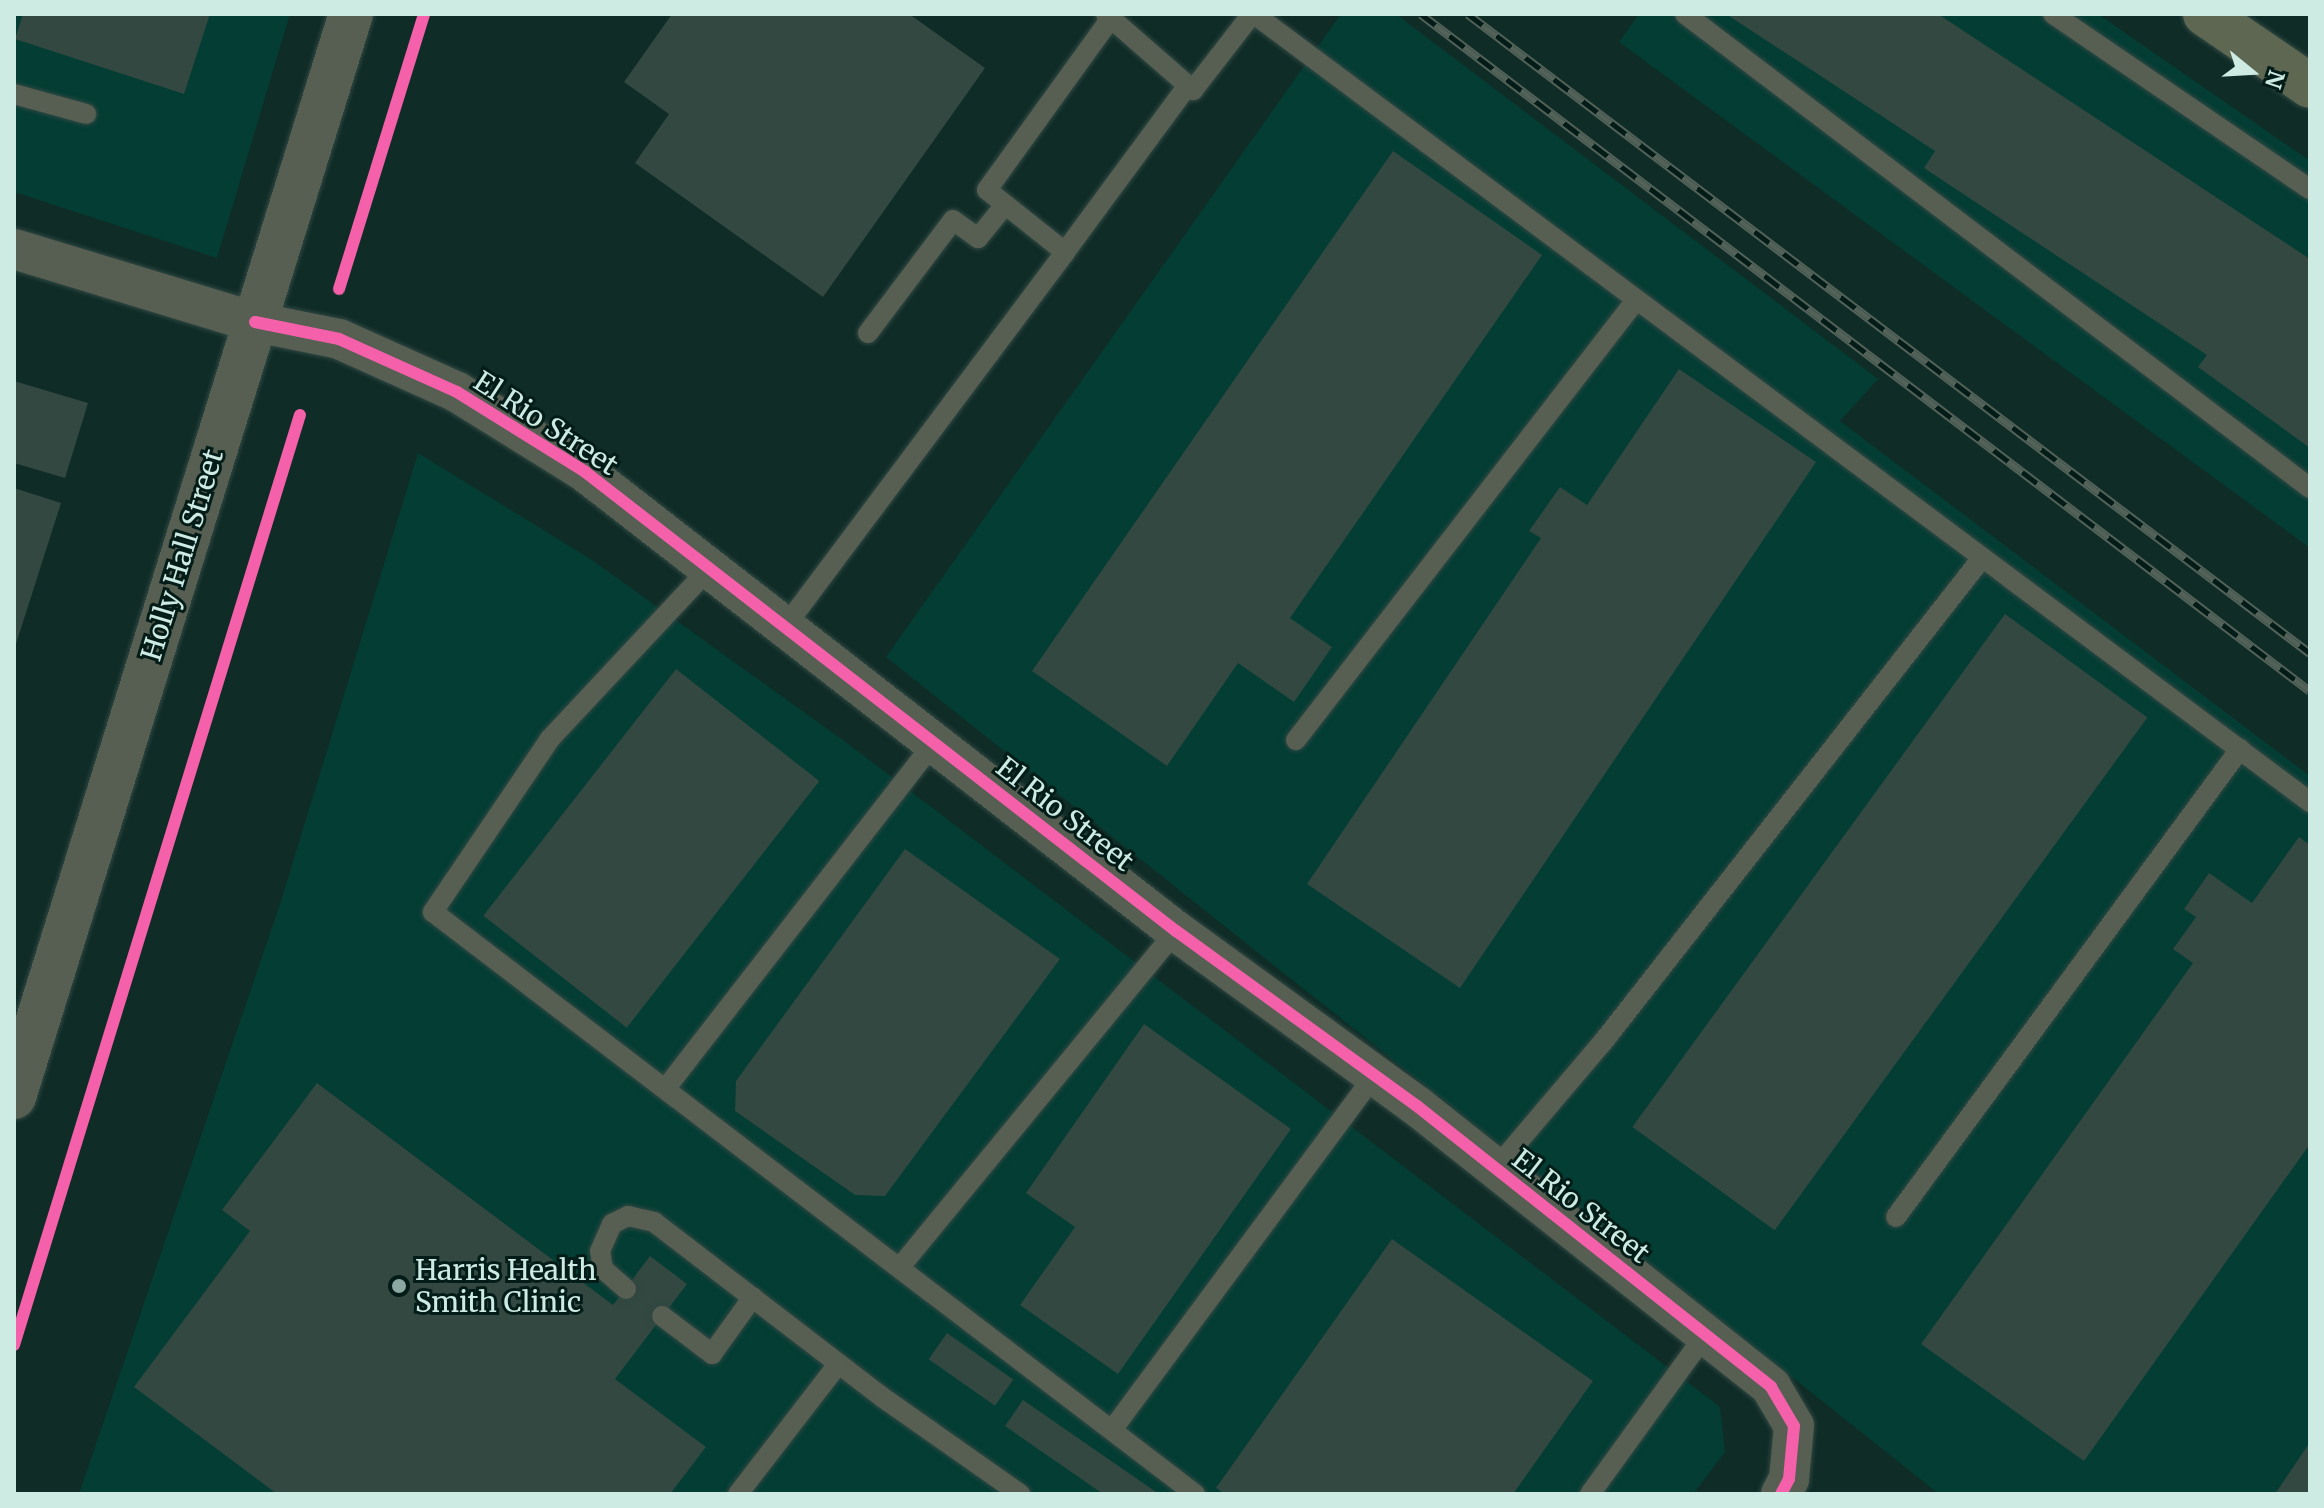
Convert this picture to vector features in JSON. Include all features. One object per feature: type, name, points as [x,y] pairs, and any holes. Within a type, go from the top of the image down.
[{"type":"main road","points":[[2205,14],[2310,86]]},
{"type":"street","name":"Holly Hall Street","points":[[14,1097],[351,14]]},
{"type":"street","name":"El Rio Street","points":[[14,249],[255,322],[339,339],[457,392],[584,471],[707,571],[934,742],[1176,931],[1375,1075],[1496,1168],[1771,1387],[1794,1426],[1792,1489]]},
{"type":"lane","points":[[1065,252],[987,190],[1108,16],[1193,90],[1253,14],[2310,802]]},
{"type":"lane","points":[[1685,14],[2310,488]]},
{"type":"lane","points":[[2053,14],[2310,189]]},
{"type":"lane","points":[[784,628],[1188,85]]},
{"type":"lane","points":[[14,94],[86,114]]},
{"type":"lane","points":[[868,333],[953,220],[978,238],[1005,205]]},
{"type":"lane","points":[[1296,740],[1636,300]]},
{"type":"lane","points":[[1496,1168],[1603,1042],[1982,558]]},
{"type":"lane","points":[[707,571],[550,739],[433,912],[1195,1494]]},
{"type":"lane","points":[[666,1088],[934,742]]},
{"type":"lane","points":[[1896,1217],[2240,749]]},
{"type":"lane","points":[[900,1267],[1176,931]]},
{"type":"lane","points":[[1112,1430],[1155,1378],[1375,1075]]},
{"type":"lane","points":[[626,1289],[603,1269],[600,1251],[612,1224],[628,1216],[654,1222],[838,1364],[1020,1494]]},
{"type":"lane","points":[[662,1316],[712,1354],[753,1297]]},
{"type":"lane","points":[[1590,1494],[1705,1335]]},
{"type":"lane","points":[[738,1494],[838,1364]]},
{"type":"shaded area","points":[[14,14],[290,14],[217,258],[14,192]]},
{"type":"shaded area","points":[[1341,14],[1396,14],[1878,379],[1840,421],[2310,776],[2310,1494],[1939,1494],[886,657]]},
{"type":"shaded area","points":[[1639,14],[2098,14],[2310,161],[2310,548],[1619,42]]},
{"type":"shaded area","points":[[418,453],[592,560],[847,743],[1720,1407],[1725,1452],[1693,1494],[79,1494],[281,901]]},
{"type":"building","points":[[23,14],[210,14],[184,94],[15,39]]},
{"type":"building","points":[[672,14],[909,14],[985,68],[823,297],[635,163],[669,114],[624,82]]},
{"type":"building","points":[[1726,14],[1938,14],[2310,259],[2310,448],[2198,367],[2207,355],[1924,168],[1935,151]]},
{"type":"building","points":[[1393,151],[1542,255],[1290,618],[1332,647],[1294,702],[1238,663],[1167,766],[1032,671]]},
{"type":"building","points":[[1679,369],[1816,462],[1460,988],[1307,884],[1541,538],[1529,531],[1560,487],[1587,505]]},
{"type":"building","points":[[14,381],[88,403],[65,478],[14,463]]},
{"type":"building","points":[[14,488],[61,503],[15,647],[14,647]]},
{"type":"building","points":[[2005,614],[2147,717],[1775,1230],[1632,1127]]},
{"type":"building","points":[[676,669],[819,781],[627,1028],[483,916]]},
{"type":"building","points":[[2299,837],[2310,845],[2310,1144],[2084,1461],[1921,1344],[2193,963],[2173,949],[2196,917],[2184,909],[2209,873],[2252,903]]},
{"type":"building","points":[[905,849],[1060,959],[885,1196],[855,1195],[735,1111],[736,1081]]},
{"type":"building","points":[[1144,1024],[1291,1129],[1118,1374],[1020,1305],[1075,1227],[1026,1193]]},
{"type":"building","name":"Harris Health Smith Clinic","points":[[317,1083],[613,1305],[650,1256],[687,1284],[615,1379],[706,1447],[670,1494],[277,1494],[134,1387],[250,1231],[222,1210]]},
{"type":"building","points":[[1392,1239],[1593,1381],[1513,1494],[1225,1494],[1216,1488]]},
{"type":"building","points":[[947,1333],[1013,1379],[995,1406],[929,1359]]},
{"type":"building","points":[[1023,1400],[1159,1494],[1103,1494],[1005,1426]]},
{"type":"building","points":[[2310,1442],[2310,1494],[2275,1494]]},
{"type":"railway","points":[[1421,14],[2310,691]]},
{"type":"railway","points":[[1468,14],[2310,653]]},
{"type":"cycle path","points":[[339,289],[424,14]]},
{"type":"cycle path","points":[[255,322],[339,339],[457,392],[584,471],[1176,931],[1417,1106],[1771,1387],[1794,1426],[1789,1479],[1781,1494]]},
{"type":"cycle path","points":[[14,1345],[300,415]]},
{"type":"place","name":"Harris Health Smith Clinic","points":[[399,1286]]}]
